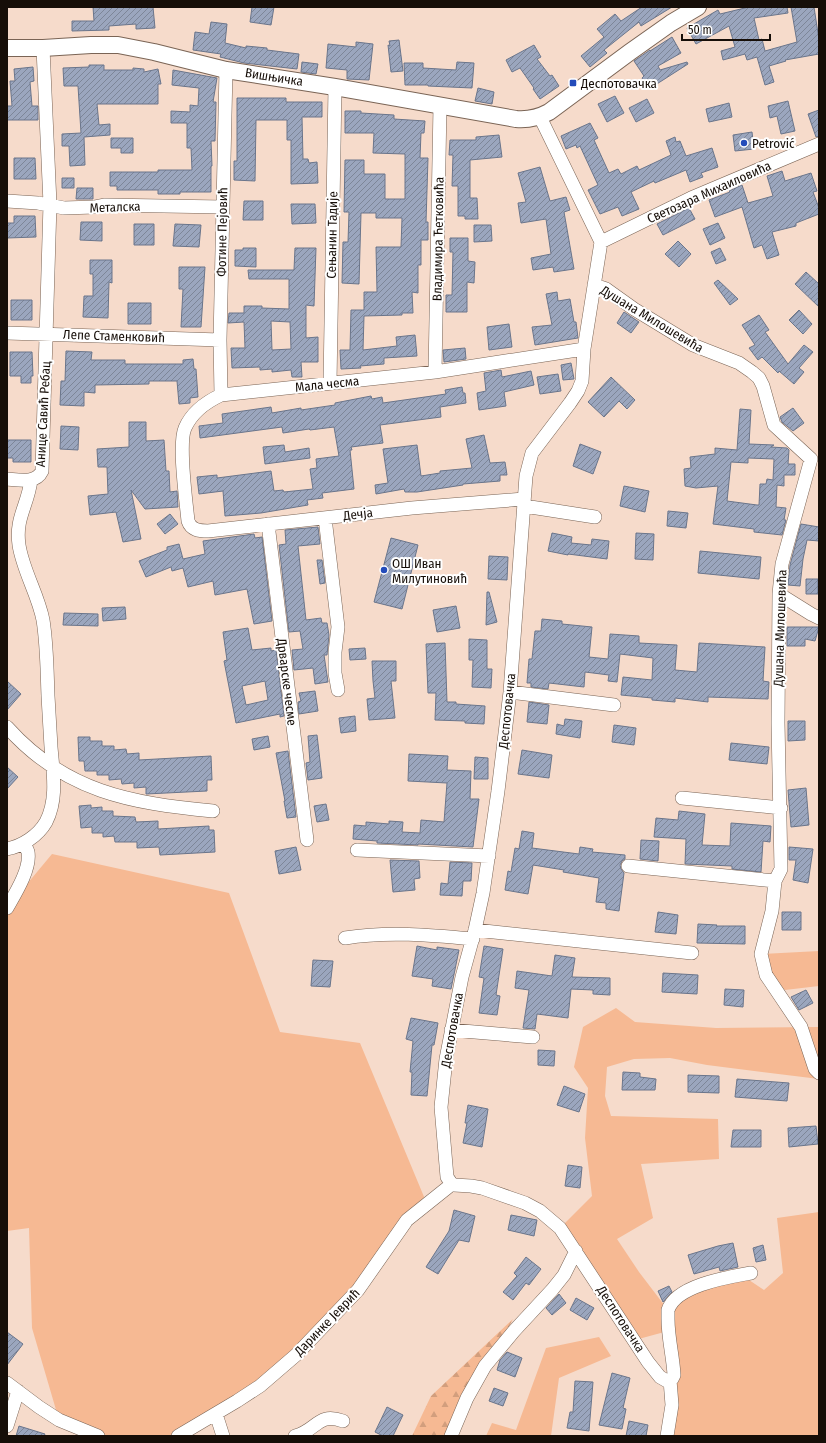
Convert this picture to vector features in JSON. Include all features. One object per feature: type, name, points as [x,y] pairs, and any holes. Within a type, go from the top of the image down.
[{"type":"street","points":[[601,242],[540,117],[549,112],[665,27],[698,7]]},
{"type":"street","name":"Вишњичка","points":[[7,48],[118,45],[154,52],[226,70],[334,87],[516,119],[540,117]]},
{"type":"street","name":"Анице Савић Ребац","points":[[7,849],[24,843],[32,838],[41,829],[50,812],[53,796],[54,768],[51,748],[47,656],[43,620],[39,604],[22,557],[18,528],[29,492],[30,480],[36,478],[42,471],[50,204],[43,48]]},
{"type":"street","name":"Фотине Пејовић","points":[[221,395],[220,340],[226,70]]},
{"type":"street","name":"Сењанин Тадије","points":[[330,383],[334,87]]},
{"type":"street","name":"Владимира Ћетковића","points":[[435,372],[440,106]]},
{"type":"street","name":"Светозара Михаиловића","points":[[601,242],[686,200],[819,144]]},
{"type":"street","name":"Металска","points":[[7,201],[50,204],[64,208],[94,207],[101,205],[223,207]]},
{"type":"street","name":"Деспотовачка","points":[[601,242],[584,349],[583,373],[578,391],[530,456],[526,476],[510,692],[489,856],[474,934],[462,977],[451,1030],[441,1107],[447,1177],[452,1184],[482,1188],[525,1203],[540,1211],[560,1228],[648,1362],[660,1376],[665,1380],[670,1380]]},
{"type":"street","name":"Душана Милошевића","points":[[594,285],[606,289],[640,313],[693,345],[739,363],[752,372],[763,386],[774,425],[815,460],[782,564],[780,594],[778,723],[781,808],[781,869],[775,881],[772,911],[761,954],[766,975],[801,1027],[815,1069],[819,1073]]},
{"type":"street","name":"Лепе Стаменковић","points":[[7,333],[220,340]]},
{"type":"street","name":"Мала чесма","points":[[193,528],[188,521],[183,434],[188,421],[200,408],[208,401],[221,395],[435,372],[584,349]]},
{"type":"street","points":[[7,479],[30,480]]},
{"type":"street","name":"Дечја","points":[[193,528],[198,531],[208,531],[412,508],[524,503],[595,517]]},
{"type":"street","points":[[325,518],[338,627],[335,652],[338,690]]},
{"type":"street","name":"Дрварске чесме","points":[[268,524],[307,840]]},
{"type":"street","points":[[780,594],[819,618]]},
{"type":"street","points":[[510,692],[614,705]]},
{"type":"street","points":[[7,727],[37,755],[54,768],[75,780],[94,788],[137,801],[213,811]]},
{"type":"street","points":[[682,798],[781,808]]},
{"type":"street","points":[[7,908],[26,868],[28,852],[24,843]]},
{"type":"street","points":[[357,850],[489,856]]},
{"type":"street","points":[[628,866],[775,881]]},
{"type":"street","points":[[345,938],[365,935],[474,934],[692,953]]},
{"type":"street","points":[[451,1030],[532,1037]]},
{"type":"street","name":"Даринке Јеврић","points":[[178,1436],[260,1386],[296,1355],[358,1290],[407,1220],[452,1184]]},
{"type":"street","points":[[451,1436],[467,1398],[485,1366],[564,1275],[576,1251]]},
{"type":"street","points":[[667,1436],[672,1405],[670,1380],[674,1375],[668,1331],[668,1310],[676,1298],[685,1292],[716,1280],[750,1273]]},
{"type":"street","points":[[7,1383],[59,1420],[98,1436]]},
{"type":"street","points":[[7,1426],[18,1392]]},
{"type":"street","points":[[216,1414],[223,1436]]},
{"type":"street","points":[[295,1436],[303,1434],[323,1419],[334,1418],[343,1421]]},
{"type":"green space","points":[[52,854],[229,893],[280,1032],[360,1043],[427,1204],[296,1355],[178,1436],[98,1436],[59,1420],[32,1328],[29,1228],[7,1231],[7,908]]},
{"type":"green space","points":[[819,951],[819,986],[785,990],[766,975],[761,954]]},
{"type":"green space","points":[[616,1008],[635,1022],[716,1028],[819,1027],[819,1079],[707,1065],[670,1058],[634,1059],[607,1067],[605,1096],[611,1116],[718,1119],[719,1159],[641,1164],[653,1218],[617,1239],[639,1272],[668,1310],[685,1292],[749,1280],[764,1290],[783,1273],[777,1218],[819,1212],[819,1436],[668,1436],[668,1331],[635,1340],[560,1228],[592,1196],[585,1138],[588,1088],[574,1067],[583,1027]]},
{"type":"green space","points":[[513,1319],[453,1436],[412,1436],[431,1396]]},
{"type":"green space","points":[[599,1337],[611,1356],[559,1378],[551,1436],[486,1436],[492,1423],[516,1430],[546,1348]]},
{"type":"building","points":[[93,7],[153,7],[155,28],[136,29],[136,24],[109,26],[109,30],[72,31],[72,21],[94,21]]},
{"type":"building","points":[[252,7],[274,7],[271,25],[250,22]]},
{"type":"building","points":[[642,7],[672,7],[641,26],[639,22],[604,50],[607,53],[590,67],[581,56],[604,37],[597,29],[615,14],[621,21]]},
{"type":"building","points":[[749,7],[787,7],[788,13],[754,18],[759,40],[762,39],[765,51],[797,42],[791,7],[814,7],[819,40],[819,54],[785,60],[786,61],[769,66],[774,82],[765,85],[757,57],[747,60],[745,54],[723,60],[721,51],[735,47],[729,26],[696,44],[687,28],[718,10],[720,14]]},
{"type":"building","points":[[211,22],[227,24],[225,43],[246,48],[246,46],[267,48],[267,50],[299,54],[297,69],[244,63],[220,57],[221,54],[193,50],[195,32],[209,34]]},
{"type":"building","points":[[672,37],[681,53],[658,66],[660,70],[687,62],[688,64],[649,89],[642,78],[644,76],[634,61]]},
{"type":"building","points":[[399,40],[403,71],[391,72],[388,45],[390,46],[389,41]]},
{"type":"building","points":[[356,42],[373,44],[369,80],[347,79],[347,70],[326,68],[328,44],[356,47]]},
{"type":"building","points":[[534,45],[541,57],[537,59],[550,76],[552,75],[559,86],[540,99],[520,68],[512,72],[506,60]]},
{"type":"building","points":[[302,62],[318,64],[316,74],[301,72]]},
{"type":"building","points":[[457,62],[474,63],[472,88],[405,85],[404,63],[423,63],[423,68],[456,70]]},
{"type":"building","points":[[89,65],[104,65],[104,70],[133,70],[133,68],[144,69],[144,72],[158,69],[161,84],[158,84],[158,104],[97,104],[99,125],[110,124],[110,135],[84,137],[85,165],[70,166],[69,146],[62,146],[62,134],[81,133],[78,86],[64,86],[63,68],[89,67]]},
{"type":"building","points":[[33,67],[34,81],[30,82],[32,106],[38,106],[38,120],[7,120],[7,106],[12,106],[10,81],[15,81],[14,69]]},
{"type":"building","points":[[173,70],[217,78],[213,102],[216,102],[215,141],[211,141],[211,192],[158,194],[158,190],[117,190],[117,186],[110,186],[110,172],[192,170],[191,148],[187,148],[187,123],[171,123],[171,111],[190,112],[190,105],[198,106],[199,88],[172,85]]},
{"type":"building","points":[[478,88],[494,92],[492,104],[475,101]]},
{"type":"building","points":[[615,96],[624,113],[607,122],[598,104]]},
{"type":"building","points":[[237,98],[286,98],[286,102],[322,102],[322,117],[302,117],[303,159],[308,159],[309,163],[317,162],[318,183],[291,184],[291,140],[287,140],[287,120],[256,120],[255,181],[234,180],[234,161],[237,161]]},
{"type":"building","points":[[647,99],[654,113],[636,122],[629,108]]},
{"type":"building","points":[[788,101],[795,131],[781,134],[777,116],[770,118],[768,106]]},
{"type":"building","points":[[729,103],[732,117],[709,122],[706,109]]},
{"type":"building","points":[[819,110],[819,136],[816,137],[808,114]]},
{"type":"building","points":[[345,111],[361,111],[361,113],[394,115],[394,119],[425,121],[424,133],[421,133],[420,158],[428,158],[426,222],[428,222],[428,240],[421,240],[421,265],[418,265],[418,293],[412,292],[413,313],[402,313],[402,315],[364,316],[363,350],[397,346],[396,337],[415,335],[417,356],[384,358],[384,364],[360,366],[361,368],[341,369],[340,350],[350,350],[351,310],[364,310],[364,292],[377,292],[376,247],[401,247],[402,218],[376,218],[376,213],[361,213],[359,284],[342,283],[343,242],[348,242],[349,212],[344,212],[345,160],[364,160],[364,174],[385,174],[385,199],[405,199],[405,154],[373,153],[374,133],[345,133]]},
{"type":"building","points":[[590,123],[598,138],[594,140],[609,173],[618,169],[621,174],[637,166],[639,170],[671,155],[666,141],[675,137],[676,142],[680,141],[686,156],[712,148],[718,167],[701,173],[703,177],[690,182],[686,170],[655,183],[654,181],[631,192],[639,209],[622,216],[618,207],[600,214],[588,190],[598,185],[580,146],[577,148],[576,145],[566,149],[561,136]]},
{"type":"building","points":[[752,132],[754,149],[735,151],[733,135]]},
{"type":"building","points":[[499,135],[502,157],[470,160],[470,198],[477,198],[478,219],[465,219],[465,216],[458,216],[458,186],[452,186],[453,155],[449,155],[450,140],[476,140],[476,137]]},
{"type":"building","points":[[111,138],[133,138],[133,153],[121,153],[121,148],[111,148]]},
{"type":"building","points":[[14,158],[35,158],[36,179],[14,179]]},
{"type":"building","points":[[540,167],[550,201],[566,197],[570,210],[564,212],[574,269],[554,272],[553,267],[533,270],[531,258],[551,254],[546,219],[521,223],[518,203],[526,202],[518,173]]},
{"type":"building","points":[[782,171],[785,181],[811,173],[817,191],[813,192],[819,208],[819,214],[796,223],[796,226],[772,232],[779,255],[767,259],[762,245],[754,248],[742,207],[715,217],[709,200],[730,192],[729,191],[742,185],[748,203],[773,196],[767,176]]},
{"type":"building","points":[[62,178],[74,178],[74,188],[62,188]]},
{"type":"building","points":[[77,188],[93,188],[93,199],[76,199]]},
{"type":"building","points":[[244,201],[263,201],[263,220],[243,220]]},
{"type":"building","points":[[291,204],[315,204],[316,223],[292,224]]},
{"type":"building","points":[[689,208],[695,219],[663,235],[657,224]]},
{"type":"building","points":[[14,216],[35,216],[36,237],[7,238],[7,223],[14,223]]},
{"type":"building","points":[[81,222],[102,222],[102,241],[80,240]]},
{"type":"building","points":[[718,223],[725,238],[710,245],[703,229]]},
{"type":"building","points":[[134,224],[154,224],[154,245],[134,245]]},
{"type":"building","points":[[175,224],[201,225],[199,247],[173,246]]},
{"type":"building","points":[[474,225],[491,225],[492,241],[474,242]]},
{"type":"building","points":[[450,238],[468,238],[468,261],[475,262],[474,283],[467,282],[467,312],[446,312],[446,295],[452,295],[453,252],[450,252]]},
{"type":"building","points":[[678,241],[691,254],[679,267],[665,254]]},
{"type":"building","points":[[243,248],[256,248],[256,267],[235,266],[235,250],[243,250]]},
{"type":"building","points":[[295,248],[316,248],[314,306],[306,305],[306,338],[318,337],[318,362],[301,362],[302,377],[292,377],[291,370],[272,372],[272,369],[260,370],[260,367],[232,368],[231,348],[245,348],[244,322],[228,323],[229,313],[244,313],[244,306],[289,309],[289,279],[249,279],[248,270],[294,270]],"holes":[[[271,321],[290,322],[291,349],[272,350]]]},
{"type":"building","points":[[720,248],[726,260],[716,264],[711,252]]},
{"type":"building","points":[[90,260],[112,260],[112,283],[109,282],[108,318],[83,317],[84,296],[93,296],[93,274],[90,274]]},
{"type":"building","points":[[179,267],[205,267],[201,327],[181,327],[183,289],[179,289]]},
{"type":"building","points":[[806,272],[819,284],[819,307],[795,284]]},
{"type":"building","points":[[718,280],[738,299],[730,305],[714,283]]},
{"type":"building","points":[[557,292],[558,301],[570,299],[574,322],[576,322],[578,338],[535,345],[532,327],[552,325],[546,294]]},
{"type":"building","points":[[11,300],[32,300],[32,320],[11,320]]},
{"type":"building","points":[[128,303],[151,303],[151,324],[128,324]]},
{"type":"building","points":[[799,310],[812,324],[803,334],[789,320]]},
{"type":"building","points":[[624,312],[639,322],[631,333],[617,323]]},
{"type":"building","points":[[759,315],[769,330],[765,332],[788,364],[804,345],[813,352],[799,368],[804,372],[794,384],[779,371],[778,373],[762,357],[758,360],[749,348],[755,345],[742,325]]},
{"type":"building","points":[[509,324],[512,347],[489,350],[487,327]]},
{"type":"building","points":[[465,348],[466,359],[444,362],[443,350]]},
{"type":"building","points":[[66,351],[92,352],[91,360],[125,360],[125,364],[183,364],[183,360],[193,359],[194,369],[196,369],[198,397],[190,398],[190,403],[179,404],[177,381],[149,381],[149,384],[95,385],[95,393],[84,392],[84,406],[60,405],[61,381],[65,381]]},
{"type":"building","points":[[10,352],[32,352],[33,376],[31,376],[31,383],[21,383],[21,376],[10,376]]},
{"type":"building","points":[[571,363],[574,379],[563,380],[561,365]]},
{"type":"building","points":[[501,370],[502,377],[531,371],[534,385],[504,392],[506,406],[479,410],[477,393],[486,391],[484,373]]},
{"type":"building","points":[[558,374],[561,391],[540,394],[537,377]]},
{"type":"building","points":[[611,377],[635,400],[627,409],[619,401],[604,417],[588,402]]},
{"type":"building","points":[[462,387],[463,393],[465,393],[466,403],[440,407],[441,417],[380,425],[383,443],[351,447],[352,450],[350,450],[354,489],[322,493],[323,498],[307,500],[308,505],[261,513],[225,516],[223,491],[199,494],[197,477],[217,475],[217,478],[271,471],[274,491],[283,490],[284,492],[313,489],[310,469],[317,468],[316,459],[339,456],[334,427],[283,433],[282,427],[200,438],[199,426],[223,423],[222,414],[271,407],[272,413],[301,408],[301,410],[335,405],[335,403],[371,396],[372,399],[382,397],[383,403],[446,394],[445,390]]},
{"type":"building","points":[[793,408],[804,423],[793,431],[782,422],[780,417]]},
{"type":"building","points":[[740,409],[751,410],[749,444],[774,445],[771,447],[787,448],[789,450],[788,464],[795,464],[795,475],[784,475],[784,486],[777,485],[776,507],[786,508],[784,520],[786,520],[782,535],[754,532],[754,529],[713,524],[718,486],[696,488],[685,486],[684,469],[691,468],[690,457],[715,454],[715,448],[737,450]],"holes":[[[748,458],[774,459],[773,480],[767,479],[766,484],[760,484],[759,505],[727,501],[731,462],[748,463]]]},
{"type":"building","points":[[129,422],[146,422],[146,441],[164,440],[166,471],[169,471],[170,492],[177,491],[178,507],[145,509],[131,490],[141,539],[123,542],[116,512],[90,515],[88,496],[108,494],[107,467],[98,467],[97,449],[129,447]]},
{"type":"building","points":[[61,426],[79,427],[78,450],[60,449]]},
{"type":"building","points":[[484,435],[490,463],[505,462],[507,475],[500,475],[500,481],[463,484],[417,492],[405,492],[404,489],[376,494],[375,485],[388,483],[383,449],[417,445],[421,476],[440,473],[440,471],[472,468],[466,439]]},
{"type":"building","points":[[7,440],[31,440],[31,462],[13,462],[13,458],[7,458]]},
{"type":"building","points":[[580,444],[601,452],[593,474],[573,466]]},
{"type":"building","points":[[284,445],[285,452],[309,448],[310,458],[265,464],[263,447]]},
{"type":"building","points":[[624,486],[649,491],[645,512],[620,506]]},
{"type":"building","points":[[668,511],[688,513],[686,528],[667,526]]},
{"type":"building","points":[[170,514],[178,524],[165,534],[157,524]]},
{"type":"building","points":[[801,524],[819,527],[819,541],[807,540],[800,586],[788,585],[790,565]]},
{"type":"building","points":[[318,527],[320,544],[298,546],[306,620],[321,618],[322,623],[327,623],[329,635],[327,655],[324,655],[328,682],[315,684],[313,668],[294,670],[292,650],[303,649],[300,631],[289,632],[279,545],[286,544],[285,530]]},
{"type":"building","points":[[552,533],[572,537],[571,543],[591,545],[592,539],[609,541],[607,559],[568,555],[548,551]]},
{"type":"building","points":[[636,533],[654,534],[653,560],[635,559]]},
{"type":"building","points":[[254,534],[255,538],[262,537],[272,621],[254,624],[247,589],[215,595],[213,581],[188,587],[183,568],[172,571],[171,567],[146,577],[139,561],[167,550],[167,547],[179,544],[183,559],[205,554],[203,541]]},
{"type":"building","points":[[391,538],[418,545],[402,609],[374,602]]},
{"type":"building","points":[[700,551],[761,557],[759,579],[698,573]]},
{"type":"building","points":[[489,556],[508,557],[507,580],[488,579]]},
{"type":"building","points":[[317,560],[322,560],[325,583],[320,584]]},
{"type":"building","points":[[806,579],[818,579],[818,594],[806,594]]},
{"type":"building","points":[[487,592],[489,592],[497,622],[486,625]]},
{"type":"building","points":[[456,606],[460,628],[437,632],[433,610]]},
{"type":"building","points":[[125,607],[126,619],[103,621],[102,608]]},
{"type":"building","points":[[64,613],[98,614],[98,626],[63,625]]},
{"type":"building","points":[[542,619],[562,621],[562,624],[592,627],[589,657],[608,659],[610,634],[639,636],[639,643],[677,645],[675,670],[697,672],[699,643],[765,647],[763,681],[769,682],[768,699],[708,697],[708,702],[675,698],[675,702],[621,695],[623,677],[652,680],[653,658],[620,654],[617,682],[608,681],[609,675],[585,672],[584,687],[549,683],[548,689],[531,687],[531,683],[527,683],[529,659],[532,659],[535,631],[541,631]]},
{"type":"building","points":[[787,627],[819,627],[815,641],[805,639],[805,646],[787,646]]},
{"type":"building","points":[[248,628],[252,650],[271,648],[271,651],[276,650],[284,716],[280,717],[280,714],[236,723],[224,661],[227,660],[223,632]],"holes":[[[265,681],[268,700],[246,705],[242,686]]]},
{"type":"building","points":[[469,639],[487,640],[487,669],[492,669],[491,688],[472,687],[473,660],[469,660]]},
{"type":"building","points":[[445,643],[447,702],[485,706],[484,724],[465,723],[465,721],[435,720],[436,693],[428,693],[426,644]]},
{"type":"building","points":[[365,648],[366,659],[350,660],[349,649]]},
{"type":"building","points":[[372,661],[396,661],[396,681],[391,681],[395,718],[369,720],[367,699],[375,698]]},
{"type":"building","points":[[7,681],[21,694],[7,710]]},
{"type":"building","points":[[315,691],[318,711],[299,714],[298,702],[301,701],[299,693]]},
{"type":"building","points":[[529,702],[549,705],[547,724],[527,722]]},
{"type":"building","points":[[355,716],[356,731],[341,733],[339,718]]},
{"type":"building","points":[[565,719],[582,721],[580,738],[556,734],[557,724],[564,726]]},
{"type":"building","points":[[788,721],[805,721],[805,740],[788,741]]},
{"type":"building","points":[[614,725],[636,728],[634,745],[612,742]]},
{"type":"building","points":[[317,735],[322,778],[308,780],[306,763],[310,762],[308,736]]},
{"type":"building","points":[[268,736],[270,747],[254,750],[252,739]]},
{"type":"building","points":[[78,737],[90,737],[90,741],[102,741],[102,746],[114,746],[114,750],[126,749],[127,754],[139,753],[139,760],[211,756],[212,780],[207,780],[207,791],[146,794],[146,787],[134,788],[134,783],[122,784],[121,779],[109,780],[109,775],[97,775],[97,771],[85,771],[84,761],[79,761]]},
{"type":"building","points":[[731,743],[769,747],[767,764],[729,760]]},
{"type":"building","points":[[522,750],[552,755],[549,778],[518,774]]},
{"type":"building","points":[[288,751],[296,817],[287,818],[276,753]]},
{"type":"building","points":[[409,754],[448,756],[447,770],[471,771],[470,799],[479,799],[473,847],[377,843],[377,841],[353,839],[354,825],[366,826],[366,822],[389,824],[389,821],[403,822],[402,832],[420,833],[421,820],[444,822],[447,783],[408,781]]},
{"type":"building","points":[[475,757],[488,758],[488,779],[474,779]]},
{"type":"building","points":[[7,767],[18,777],[7,789]]},
{"type":"building","points":[[806,788],[809,825],[791,827],[788,790]]},
{"type":"building","points":[[326,804],[329,820],[317,822],[314,806]]},
{"type":"building","points":[[91,805],[91,808],[102,807],[102,811],[113,811],[113,816],[135,817],[136,822],[158,821],[158,829],[209,826],[209,830],[214,830],[215,852],[160,855],[159,847],[137,848],[137,842],[115,842],[114,836],[103,837],[103,833],[92,833],[92,827],[81,828],[79,806]]},
{"type":"building","points":[[679,811],[705,814],[702,845],[730,846],[731,823],[771,826],[770,842],[763,841],[761,872],[732,869],[732,866],[685,864],[686,839],[654,837],[656,818],[678,820]]},
{"type":"building","points":[[522,831],[534,833],[532,848],[579,854],[580,847],[593,849],[592,852],[625,855],[625,859],[620,865],[624,873],[619,911],[606,909],[606,903],[596,902],[599,878],[563,872],[564,870],[533,865],[528,894],[505,890],[508,871],[511,872],[515,848],[519,849]]},
{"type":"building","points":[[641,840],[659,841],[658,861],[640,859]]},
{"type":"building","points":[[296,847],[301,870],[279,874],[275,851]]},
{"type":"building","points":[[789,847],[813,849],[808,883],[793,880],[796,860],[789,860]]},
{"type":"building","points":[[390,860],[419,861],[420,878],[414,879],[415,890],[393,892]]},
{"type":"building","points":[[450,862],[472,863],[471,881],[463,881],[462,896],[440,895],[441,883],[448,884]]},
{"type":"building","points":[[658,912],[678,915],[676,934],[655,932]]},
{"type":"building","points":[[782,912],[801,912],[801,930],[782,930]]},
{"type":"building","points":[[698,924],[717,925],[716,926],[745,926],[745,944],[697,943]]},
{"type":"building","points":[[417,946],[437,950],[437,947],[459,950],[451,989],[432,986],[433,979],[412,976]]},
{"type":"building","points":[[484,946],[503,949],[496,995],[500,996],[497,1015],[479,1013],[484,978],[479,977]]},
{"type":"building","points":[[555,955],[575,958],[572,977],[610,978],[610,995],[593,994],[593,990],[571,989],[568,1018],[537,1014],[535,1029],[523,1028],[529,990],[515,988],[517,971],[552,976]]},
{"type":"building","points":[[313,960],[333,961],[330,987],[311,986]]},
{"type":"building","points":[[663,973],[698,975],[697,994],[662,992]]},
{"type":"building","points":[[725,989],[744,990],[743,1007],[724,1005]]},
{"type":"building","points":[[806,990],[813,1003],[799,1010],[791,997]]},
{"type":"building","points":[[411,1018],[438,1023],[434,1045],[432,1045],[427,1096],[411,1095],[412,1072],[410,1072],[413,1041],[406,1039]]},
{"type":"building","points":[[538,1050],[555,1051],[554,1066],[538,1065]]},
{"type":"building","points":[[623,1072],[640,1073],[640,1077],[656,1079],[655,1090],[622,1090]]},
{"type":"building","points":[[688,1075],[719,1076],[719,1093],[688,1092]]},
{"type":"building","points":[[737,1079],[789,1083],[787,1101],[735,1097]]},
{"type":"building","points":[[564,1086],[585,1094],[579,1112],[557,1105]]},
{"type":"building","points":[[468,1105],[488,1109],[482,1147],[463,1143],[467,1123],[465,1123]]},
{"type":"building","points":[[816,1126],[818,1144],[789,1147],[788,1128]]},
{"type":"building","points":[[733,1130],[761,1130],[761,1147],[731,1147]]},
{"type":"building","points":[[568,1165],[582,1167],[580,1188],[565,1186]]},
{"type":"building","points":[[454,1210],[475,1216],[469,1242],[459,1240],[438,1274],[426,1267],[449,1231]]},
{"type":"building","points":[[511,1215],[537,1220],[534,1236],[508,1230]]},
{"type":"building","points":[[733,1243],[738,1267],[720,1271],[719,1267],[694,1274],[688,1255]]},
{"type":"building","points":[[763,1245],[766,1260],[756,1262],[753,1248]]},
{"type":"building","points":[[526,1257],[541,1269],[529,1285],[526,1283],[513,1300],[503,1292],[517,1276],[514,1273]]},
{"type":"building","points":[[669,1286],[672,1292],[663,1302],[658,1291]]},
{"type":"building","points":[[559,1294],[566,1303],[552,1315],[546,1308]]},
{"type":"building","points":[[576,1298],[594,1308],[587,1320],[570,1310]]},
{"type":"building","points":[[7,1332],[23,1344],[7,1365]]},
{"type":"building","points":[[507,1352],[522,1358],[515,1377],[497,1370],[500,1360]]},
{"type":"building","points":[[612,1373],[630,1378],[623,1408],[626,1409],[622,1429],[599,1425]]},
{"type":"building","points":[[575,1381],[593,1382],[589,1431],[567,1428],[570,1412],[573,1412]]},
{"type":"building","points":[[494,1388],[508,1393],[503,1406],[489,1401]]},
{"type":"building","points":[[387,1407],[403,1415],[393,1436],[383,1436],[375,1432]]},
{"type":"building","points":[[629,1421],[648,1425],[646,1436],[626,1436]]},
{"type":"building","points":[[19,1426],[45,1434],[44,1436],[16,1436]]},
{"type":"place","name":"Деспотовачка","points":[[573,83]]},
{"type":"place","name":"Petrović","points":[[744,143]]},
{"type":"place","name":"ОШ Иван Милутиновић","points":[[384,570]]}]
